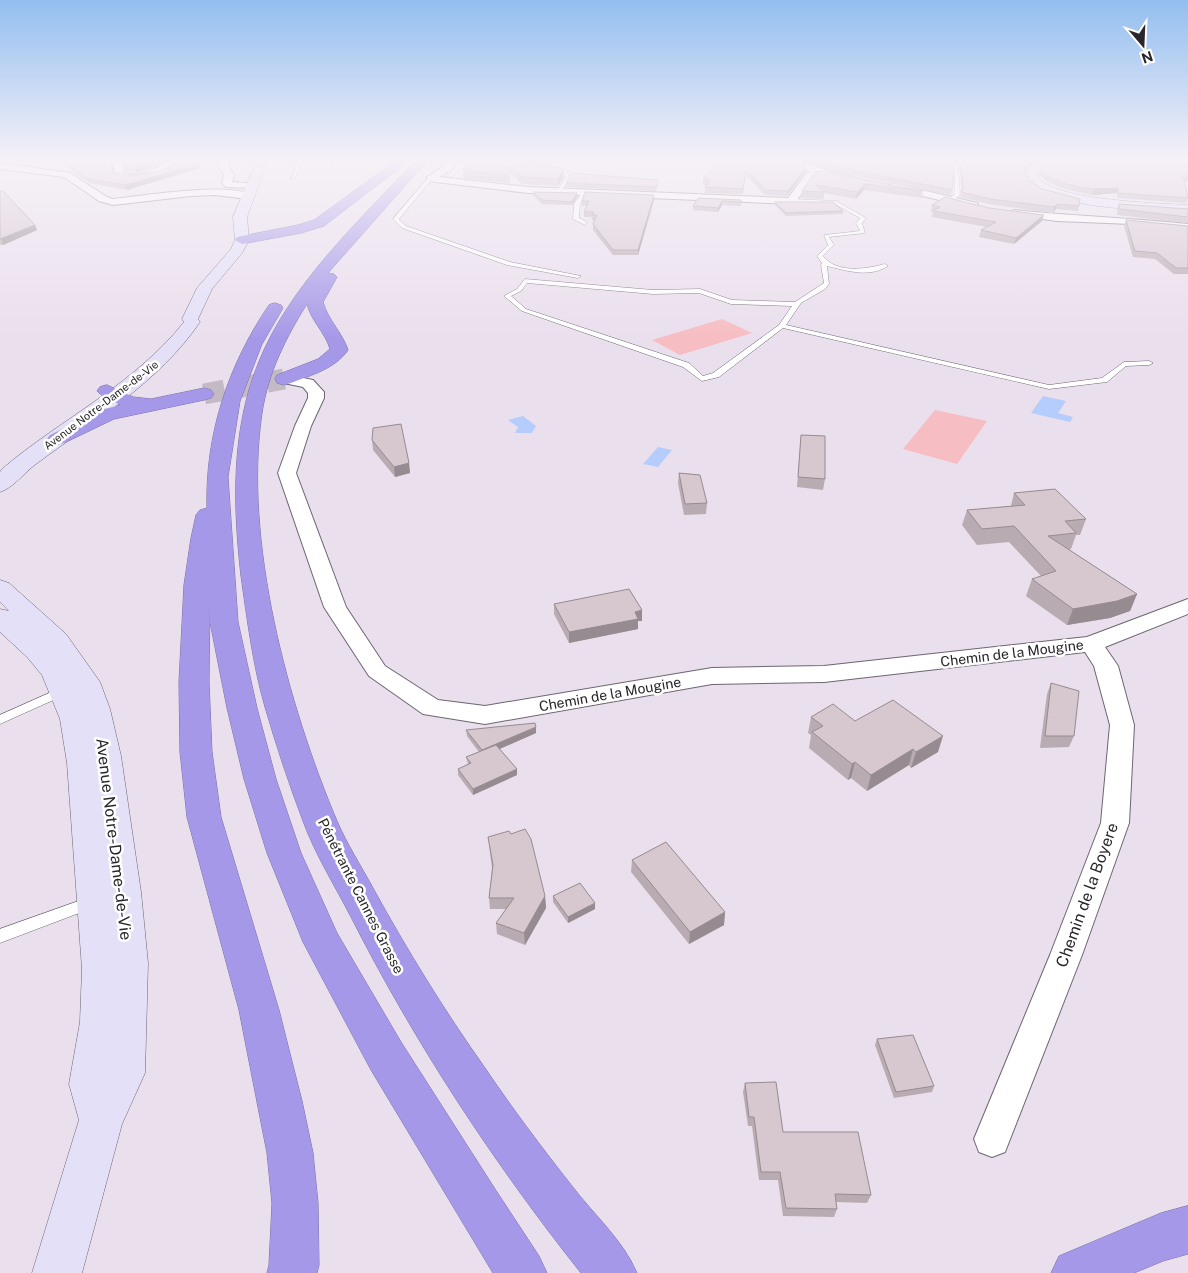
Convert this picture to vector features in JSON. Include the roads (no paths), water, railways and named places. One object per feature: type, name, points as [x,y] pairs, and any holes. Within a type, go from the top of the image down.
[{"type":"highway","points":[[241,237],[301,230],[319,224],[325,219]]},
{"type":"highway","points":[[299,276],[351,219]]},
{"type":"highway","points":[[284,379],[324,363],[339,350],[338,343],[320,319],[315,302],[321,289],[370,219]]},
{"type":"highway","name":"Pénétrante Cannes Grasse","points":[[370,219],[330,260],[293,312],[278,337],[266,365],[252,412],[247,465],[248,532],[259,610],[279,705],[321,824],[398,970],[470,1084],[556,1204],[612,1273]]},
{"type":"highway","points":[[282,297],[253,344],[230,401],[218,477],[202,538],[197,585],[194,682],[196,752],[204,818],[259,1010],[290,1153],[295,1203],[294,1265],[292,1273]]},
{"type":"highway","points":[[111,393],[123,401],[134,404],[156,403]]},
{"type":"highway","points":[[57,439],[108,414],[204,394]]},
{"type":"highway","points":[[218,477],[221,585],[230,659],[260,779],[284,853],[322,942],[386,1056],[478,1206],[522,1273]]},
{"type":"highway","points":[[1076,1273],[1160,1237],[1188,1230]]},
{"type":"main road","name":"Avenue Notre-Dame-de-Vie","points":[[0,471],[165,356],[178,344],[192,322],[190,320],[205,288],[238,250],[241,237],[240,219]]},
{"type":"main road","name":"Avenue Notre-Dame-de-Vie","points":[[0,485],[111,393]]},
{"type":"main road","name":"Avenue Notre-Dame-de-Vie","points":[[0,588],[56,640],[74,663],[75,719],[108,897],[101,969],[100,1014],[90,1084],[101,1120],[57,1273]]},
{"type":"main road","name":"Avenue Notre-Dame-de-Vie","points":[[0,617],[37,651],[54,670],[75,686]]},
{"type":"street","points":[[1092,219],[1132,221],[1188,227]]},
{"type":"street","name":"Chemin de la Mougine","points":[[284,379],[308,383],[316,392],[316,398],[303,426],[288,474],[335,607],[377,671],[432,708],[485,715],[712,676],[824,674],[1091,644],[1188,606]]},
{"type":"street","name":"Chemin de la Boyere","points":[[992,1139],[1066,955],[1115,823],[1122,725],[1106,666],[1091,644]]},
{"type":"lane","points":[[396,219],[404,227],[509,264],[578,276]]},
{"type":"lane","points":[[577,219],[585,223]]},
{"type":"lane","points":[[862,219],[859,223],[863,232],[857,234],[836,233],[826,236],[831,245],[820,256],[826,264],[853,270],[868,271],[885,266]]},
{"type":"lane","points":[[797,304],[731,302],[700,291],[653,292],[525,281],[519,290],[507,296],[524,310],[686,365],[702,379],[716,375],[782,326],[797,304],[806,296],[825,287],[827,283],[824,265],[826,264]]},
{"type":"lane","points":[[782,326],[1049,387],[1104,380],[1124,364],[1149,363]]},
{"type":"lane","points":[[0,720],[75,686]]},
{"type":"lane","points":[[0,936],[108,897]]},
{"type":"water","points":[[1043,396],[1066,401],[1058,413],[1073,417],[1070,422],[1031,413]]},
{"type":"water","points":[[523,416],[536,426],[532,433],[515,433],[518,427],[508,420]]},
{"type":"water","points":[[658,447],[672,450],[658,467],[643,464]]},
{"type":"tunnel","points":[[204,394],[284,379]]}]
